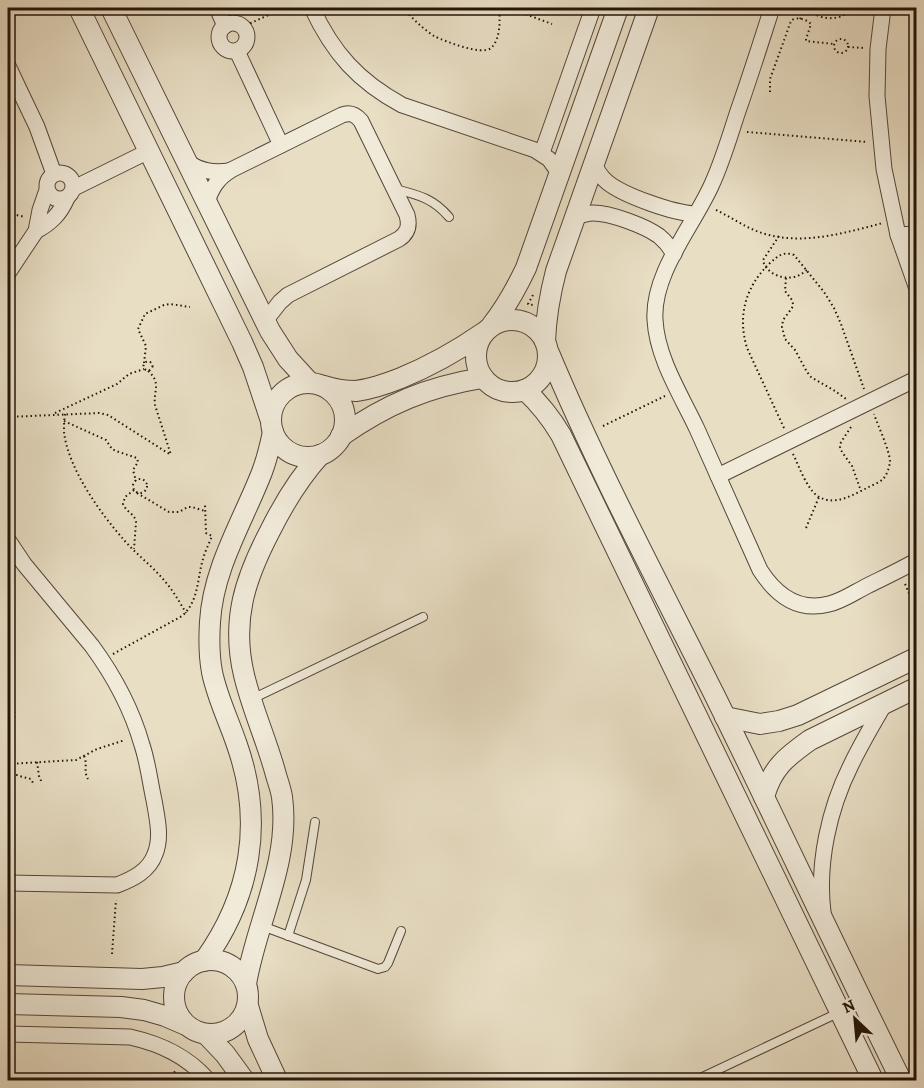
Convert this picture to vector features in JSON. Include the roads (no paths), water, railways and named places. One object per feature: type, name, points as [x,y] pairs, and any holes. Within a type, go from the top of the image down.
[{"type":"street","points":[[79,8],[242,342],[280,445],[291,453],[305,457],[320,455]]},
{"type":"street","points":[[111,8],[265,321],[284,352],[317,385],[335,395],[342,408],[345,422],[341,436]]},
{"type":"street","points":[[217,8],[225,26]]},
{"type":"street","points":[[312,8],[338,53],[360,77],[387,97],[402,105],[539,150],[559,173]]},
{"type":"street","points":[[539,150],[593,8]]},
{"type":"street","points":[[618,8],[521,278],[505,308],[477,344],[475,356],[482,378],[501,391],[513,393],[525,390],[543,376],[548,364],[546,317],[556,271],[649,8]]},
{"type":"street","points":[[772,8],[713,183],[662,279],[657,295],[655,317],[657,340],[664,361],[760,570],[769,584],[781,595],[796,603],[813,606],[829,604],[916,561]]},
{"type":"street","points":[[883,8],[877,72],[878,120],[884,169],[896,228],[913,266],[916,286]]},
{"type":"street","points":[[234,23],[246,31],[245,45],[237,51],[227,50],[220,44],[219,34],[225,26],[234,23]]},
{"type":"street","points":[[237,51],[281,145]]},
{"type":"street","points":[[8,66],[44,142],[54,174]]},
{"type":"street","points":[[207,201],[214,184],[229,171],[347,113],[353,114],[361,121],[394,189],[409,221],[409,229],[405,235],[288,295],[265,321]]},
{"type":"street","points":[[539,150],[570,142]]},
{"type":"street","points":[[47,190],[55,199],[61,200],[149,151]]},
{"type":"street","points":[[187,162],[206,171],[229,171]]},
{"type":"street","points":[[594,164],[606,182],[619,189],[681,212],[699,209]]},
{"type":"street","points":[[8,273],[37,226],[49,178],[60,172],[71,177],[74,182],[62,209],[46,226],[37,226]]},
{"type":"street","points":[[575,217],[596,213],[629,222],[658,236],[674,254]]},
{"type":"street","points":[[896,228],[916,234]]},
{"type":"street","points":[[254,298],[266,299],[288,295]]},
{"type":"street","points":[[204,961],[226,928],[234,911],[250,855],[252,827],[246,771],[212,673],[209,647],[213,594],[220,568],[263,471],[274,404],[283,392],[296,385],[317,385],[354,391],[384,385],[456,351],[504,320],[516,320],[528,323],[538,330],[547,347],[579,422],[901,1080]]},
{"type":"street","points":[[246,984],[278,863],[283,830],[282,797],[244,676],[239,643],[242,602],[248,577],[284,502],[306,470],[341,436],[378,412],[418,394],[482,378]]},
{"type":"street","points":[[718,476],[916,379]]},
{"type":"street","points":[[525,390],[551,418],[561,435],[873,1080]]},
{"type":"street","points":[[8,540],[24,564],[102,660],[117,686],[146,757],[159,840],[155,856],[146,869],[132,880],[117,885],[8,883]]},
{"type":"street","points":[[725,717],[760,724],[779,721],[798,715],[916,658]]},
{"type":"street","points":[[764,797],[768,781],[794,751],[810,740],[916,688]]},
{"type":"street","points":[[824,924],[820,894],[828,828],[850,765],[884,705]]},
{"type":"street","points":[[250,855],[278,863]]},
{"type":"street","points":[[8,1004],[122,1007],[144,1010],[165,1016],[195,1031],[217,1034],[236,1025],[248,1006],[249,995],[246,984],[234,968],[225,963],[204,961],[184,972],[175,993],[175,1005],[186,1025]]},
{"type":"street","points":[[8,975],[142,979],[184,972]]},
{"type":"street","points":[[248,1006],[258,1039],[276,1080]]},
{"type":"street","points":[[8,1034],[130,1037],[148,1041],[183,1057],[208,1080]]},
{"type":"street","points":[[206,1034],[225,1054],[244,1080]]},
{"type":"lane","points":[[394,189],[424,197],[442,209],[449,217]]},
{"type":"lane","points":[[251,699],[423,617]]},
{"type":"lane","points":[[288,936],[306,880],[315,822]]},
{"type":"lane","points":[[261,926],[378,969],[385,967],[388,963],[401,931]]},
{"type":"lane","points":[[696,1080],[715,1076],[839,1012]]}]
